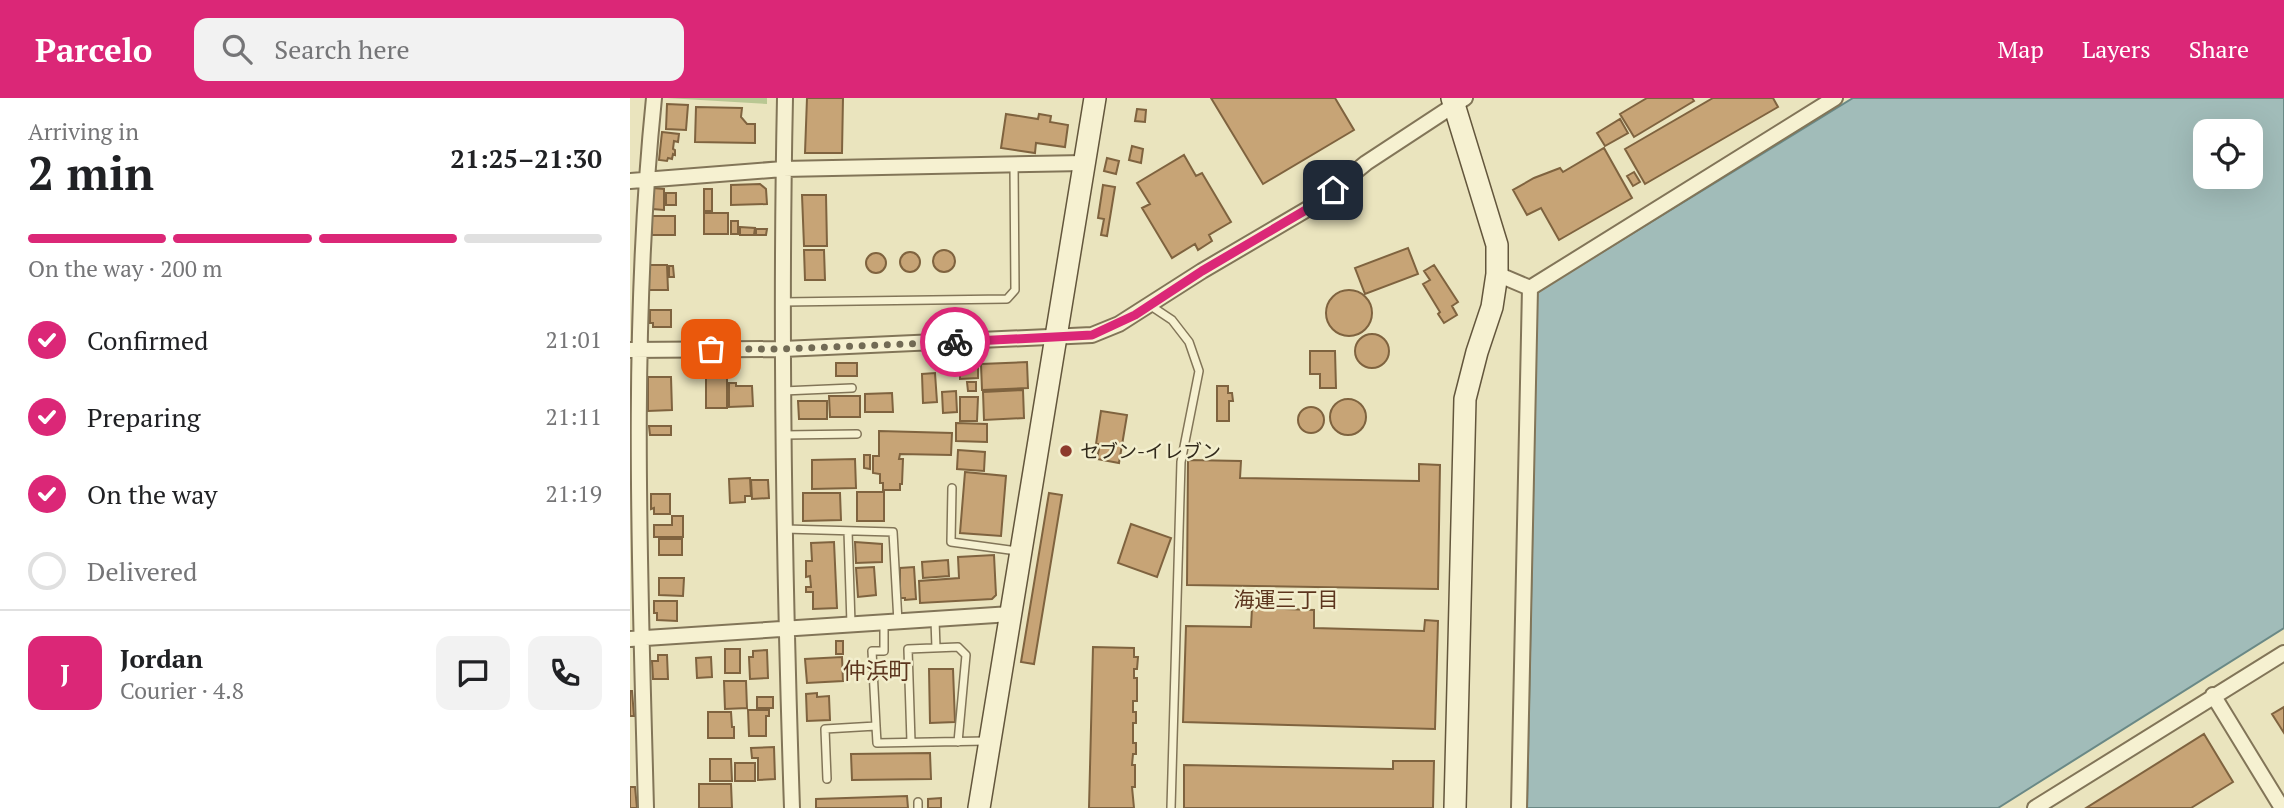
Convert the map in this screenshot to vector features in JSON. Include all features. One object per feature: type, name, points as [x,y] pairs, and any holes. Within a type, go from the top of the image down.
[{"type":"street","points":[[646,808],[636,639],[634,350],[638,181],[654,98]]},
{"type":"street","points":[[785,98],[783,391],[786,631],[792,808]]},
{"type":"street","points":[[979,808],[1096,98]]},
{"type":"street","points":[[1530,288],[1835,98]]},
{"type":"street","points":[[634,350],[783,349],[1092,335],[1151,306],[1202,271],[1316,204],[1366,163],[1457,100],[1497,245],[1497,274],[1492,307],[1465,400],[1455,808]]},
{"type":"street","points":[[638,181],[783,169],[1084,163]]},
{"type":"street","points":[[1497,274],[1530,288]]},
{"type":"street","points":[[1519,808],[1530,288]]},
{"type":"street","points":[[636,639],[1011,614]]},
{"type":"street","points":[[2035,808],[2284,653]]},
{"type":"street","points":[[2213,695],[2282,808]]},
{"type":"lane","points":[[783,302],[1007,299],[1015,290],[1014,165]]},
{"type":"lane","points":[[1151,306],[1172,320],[1189,342],[1199,372],[1181,462],[1171,808]]},
{"type":"lane","points":[[783,391],[852,388]]},
{"type":"lane","points":[[784,435],[857,434]]},
{"type":"lane","points":[[952,488],[951,542],[1021,551]]},
{"type":"lane","points":[[785,529],[893,532],[891,623],[884,651],[872,651],[877,743],[990,741]]},
{"type":"lane","points":[[848,531],[851,626]]},
{"type":"lane","points":[[935,620],[936,648]]},
{"type":"lane","points":[[911,743],[908,649],[958,647],[966,654],[958,742]]},
{"type":"lane","points":[[827,779],[825,729],[876,726]]},
{"type":"green space","points":[[667,98],[767,98],[767,104]]},
{"type":"water","points":[[1853,98],[2284,98],[2284,628],[1998,808],[1527,808],[1537,292]]},
{"type":"building","points":[[807,98],[843,98],[842,153],[805,153]]},
{"type":"building","points":[[1211,98],[1335,98],[1354,130],[1263,184]]},
{"type":"building","points":[[1647,98],[1692,98],[1694,101],[1634,137],[1620,114]]},
{"type":"building","points":[[1713,98],[1773,98],[1778,107],[1645,184],[1625,149]]},
{"type":"building","points":[[667,104],[688,105],[686,130],[666,129]]},
{"type":"building","points":[[696,107],[742,108],[741,117],[747,124],[755,124],[755,143],[695,142]]},
{"type":"building","points":[[1137,109],[1146,110],[1145,122],[1135,121]]},
{"type":"building","points":[[1006,114],[1038,119],[1039,114],[1051,116],[1050,122],[1068,125],[1065,147],[1036,143],[1035,153],[1001,148]]},
{"type":"building","points":[[1620,119],[1628,133],[1605,146],[1597,133]]},
{"type":"building","points":[[662,132],[679,134],[678,142],[674,141],[675,155],[667,161],[659,160]]},
{"type":"building","points":[[1132,146],[1143,149],[1141,163],[1129,160]]},
{"type":"building","points":[[1604,148],[1632,198],[1559,240],[1541,208],[1527,215],[1513,190],[1560,168],[1563,172]]},
{"type":"building","points":[[1184,155],[1196,176],[1202,173],[1231,222],[1209,235],[1212,241],[1198,250],[1195,244],[1172,258],[1142,208],[1150,204],[1137,183]]},
{"type":"building","points":[[1107,158],[1119,161],[1116,174],[1104,171]]},
{"type":"building","points":[[1634,172],[1640,182],[1633,186],[1627,176]]},
{"type":"building","points":[[760,184],[766,189],[767,204],[731,205],[731,185]]},
{"type":"building","points":[[1103,185],[1115,187],[1107,236],[1101,235],[1104,219],[1098,218]]},
{"type":"building","points":[[653,188],[664,189],[664,210],[652,209]]},
{"type":"building","points":[[704,189],[712,189],[712,211],[704,211]]},
{"type":"building","points":[[666,193],[676,193],[676,205],[666,205]]},
{"type":"building","points":[[802,195],[826,195],[827,246],[804,246]]},
{"type":"building","points":[[704,213],[728,213],[728,234],[704,234]]},
{"type":"building","points":[[652,216],[675,216],[675,235],[652,235]]},
{"type":"building","points":[[731,221],[738,221],[738,234],[731,234]]},
{"type":"building","points":[[740,227],[755,228],[754,235],[740,235]]},
{"type":"building","points":[[756,229],[767,229],[766,235],[756,235]]},
{"type":"building","points":[[1408,248],[1418,274],[1365,294],[1355,268]]},
{"type":"building","points":[[804,250],[824,250],[825,280],[805,280]]},
{"type":"building","points":[[944,250],[954,257],[955,261],[948,271],[944,272],[934,265],[933,261],[940,251]]},
{"type":"building","points":[[910,252],[917,255],[920,262],[917,269],[910,272],[903,269],[900,262],[903,255]]},
{"type":"building","points":[[876,253],[883,256],[886,263],[883,270],[876,273],[869,270],[866,263],[869,256]]},
{"type":"building","points":[[648,265],[667,265],[668,290],[649,290]]},
{"type":"building","points":[[1434,265],[1458,302],[1452,306],[1457,315],[1444,323],[1423,284],[1430,280],[1424,271]]},
{"type":"building","points":[[669,266],[673,266],[674,277],[669,277]]},
{"type":"building","points":[[1349,290],[1365,297],[1372,313],[1365,329],[1349,336],[1333,329],[1326,313],[1333,297]]},
{"type":"building","points":[[650,310],[671,310],[671,327],[653,327],[653,323],[650,323]]},
{"type":"building","points":[[1372,334],[1384,339],[1389,351],[1384,363],[1372,368],[1360,363],[1355,351],[1360,339]]},
{"type":"building","points":[[1310,351],[1335,351],[1336,388],[1320,388],[1320,374],[1310,374]]},
{"type":"building","points":[[960,360],[978,360],[978,378],[960,379]]},
{"type":"building","points":[[1027,362],[1028,388],[982,390],[981,364]]},
{"type":"building","points":[[836,363],[857,363],[857,376],[836,376]]},
{"type":"building","points":[[706,367],[727,367],[727,408],[706,408]]},
{"type":"building","points":[[935,373],[937,402],[923,403],[922,374]]},
{"type":"building","points":[[648,377],[671,377],[672,410],[648,411]]},
{"type":"building","points":[[967,382],[976,382],[976,391],[968,391]]},
{"type":"building","points":[[729,383],[752,386],[753,406],[729,407]]},
{"type":"building","points":[[1217,386],[1228,386],[1228,393],[1232,393],[1233,401],[1229,401],[1229,421],[1217,421]]},
{"type":"building","points":[[1023,390],[1024,418],[984,420],[983,392]]},
{"type":"building","points":[[956,391],[957,412],[943,413],[942,392]]},
{"type":"building","points":[[892,393],[893,412],[865,412],[865,394]]},
{"type":"building","points":[[829,396],[860,396],[860,417],[830,417]]},
{"type":"building","points":[[960,397],[978,397],[977,421],[960,421]]},
{"type":"building","points":[[1348,399],[1361,404],[1366,417],[1361,430],[1348,435],[1335,430],[1330,417],[1335,404]]},
{"type":"building","points":[[798,401],[827,401],[827,419],[799,419]]},
{"type":"building","points":[[1311,407],[1321,410],[1324,420],[1321,430],[1311,433],[1301,430],[1298,420],[1301,410]]},
{"type":"building","points":[[1101,411],[1127,415],[1119,463],[1097,459],[1100,444],[1096,444]]},
{"type":"building","points":[[956,423],[987,424],[987,442],[956,441]]},
{"type":"building","points":[[649,426],[671,426],[671,435],[650,435]]},
{"type":"building","points":[[879,431],[952,433],[951,455],[900,454],[899,459],[903,459],[900,490],[883,490],[880,474],[873,473],[873,456],[879,456]]},
{"type":"building","points":[[958,450],[985,452],[984,471],[957,469]]},
{"type":"building","points":[[864,455],[870,455],[870,469],[864,468]]},
{"type":"building","points":[[855,459],[856,488],[812,489],[812,460]]},
{"type":"building","points":[[1188,460],[1241,461],[1240,478],[1419,481],[1419,464],[1440,465],[1438,589],[1187,585]]},
{"type":"building","points":[[965,472],[1006,476],[1001,536],[960,533]]},
{"type":"building","points":[[750,478],[751,496],[745,496],[745,502],[730,503],[729,479]]},
{"type":"building","points":[[751,480],[768,480],[769,498],[752,499]]},
{"type":"building","points":[[857,492],[884,492],[884,521],[857,521]]},
{"type":"building","points":[[803,493],[840,493],[841,520],[803,521]]},
{"type":"building","points":[[1049,493],[1062,495],[1034,664],[1021,662]]},
{"type":"building","points":[[651,494],[670,494],[670,514],[654,514],[654,508],[651,509]]},
{"type":"building","points":[[672,516],[683,516],[683,537],[654,537],[654,525],[672,525]]},
{"type":"building","points":[[1131,524],[1171,538],[1157,577],[1118,563]]},
{"type":"building","points":[[659,539],[682,539],[682,555],[659,555]]},
{"type":"building","points":[[834,542],[837,608],[813,609],[813,592],[806,592],[806,587],[811,587],[810,576],[806,577],[806,561],[812,561],[811,543]]},
{"type":"building","points":[[855,542],[882,544],[882,562],[856,563]]},
{"type":"building","points":[[994,555],[996,595],[992,599],[920,603],[919,581],[959,578],[958,557]]},
{"type":"building","points":[[948,560],[949,576],[923,578],[922,562]]},
{"type":"building","points":[[874,567],[876,595],[858,597],[856,568]]},
{"type":"building","points":[[914,567],[916,599],[905,600],[900,598],[900,568]]},
{"type":"building","points":[[659,578],[684,578],[683,596],[659,595]]},
{"type":"building","points":[[654,601],[677,601],[677,621],[657,620]]},
{"type":"building","points":[[1252,608],[1314,610],[1314,628],[1424,631],[1425,620],[1438,621],[1435,729],[1183,722],[1186,626],[1251,627]]},
{"type":"building","points":[[836,641],[843,641],[843,654],[836,654]]},
{"type":"building","points":[[1093,647],[1134,648],[1134,657],[1138,657],[1137,669],[1134,669],[1134,678],[1137,678],[1137,701],[1133,701],[1133,712],[1136,712],[1133,743],[1136,743],[1136,754],[1133,754],[1132,765],[1135,765],[1135,787],[1132,787],[1134,808],[1089,808]]},
{"type":"building","points":[[725,649],[740,649],[740,673],[725,673]]},
{"type":"building","points":[[767,650],[768,678],[750,679],[749,657],[753,657],[753,651]]},
{"type":"building","points":[[658,655],[667,655],[668,679],[653,679],[652,661],[658,661]]},
{"type":"building","points":[[711,657],[712,677],[697,678],[696,658]]},
{"type":"building","points":[[842,657],[843,681],[807,683],[805,659]]},
{"type":"building","points":[[929,669],[953,669],[955,722],[930,723]]},
{"type":"building","points":[[724,681],[746,681],[747,708],[725,709]]},
{"type":"building","points":[[632,691],[634,716],[630,716]]},
{"type":"building","points":[[817,693],[817,697],[829,696],[830,720],[807,721],[806,694]]},
{"type":"building","points":[[757,697],[773,697],[773,708],[757,708]]},
{"type":"building","points":[[2284,707],[2284,733],[2272,714]]},
{"type":"building","points":[[748,710],[769,710],[769,716],[766,716],[766,736],[749,736]]},
{"type":"building","points":[[708,712],[731,712],[734,738],[708,738]]},
{"type":"building","points":[[2204,734],[2233,782],[2191,808],[2086,808]]},
{"type":"building","points":[[774,747],[775,779],[758,780],[758,758],[752,758],[751,748]]},
{"type":"building","points":[[930,753],[931,779],[852,780],[851,754]]},
{"type":"building","points":[[710,759],[731,759],[732,781],[710,781]]},
{"type":"building","points":[[1393,761],[1434,761],[1433,808],[1184,808],[1184,765],[1393,769]]},
{"type":"building","points":[[735,763],[755,763],[755,781],[735,781]]},
{"type":"building","points":[[699,784],[731,784],[732,808],[699,808]]},
{"type":"building","points":[[630,787],[635,787],[637,808],[630,808]]},
{"type":"building","points":[[907,796],[908,808],[816,808],[816,799]]},
{"type":"building","points":[[941,798],[941,808],[928,808],[928,799]]},
{"type":"way so far","points":[[711,349],[955,342]]},
{"type":"place","name":"セブン-イレブン","points":[[1066,451]]},
{"type":"district","name":"海運三丁目","points":[[1286,600]]},
{"type":"district","name":"仲浜町","points":[[877,671]]},
{"type":"route","points":[[955,342],[1092,335],[1151,306],[1202,271],[1316,204],[1333,190]]}]
